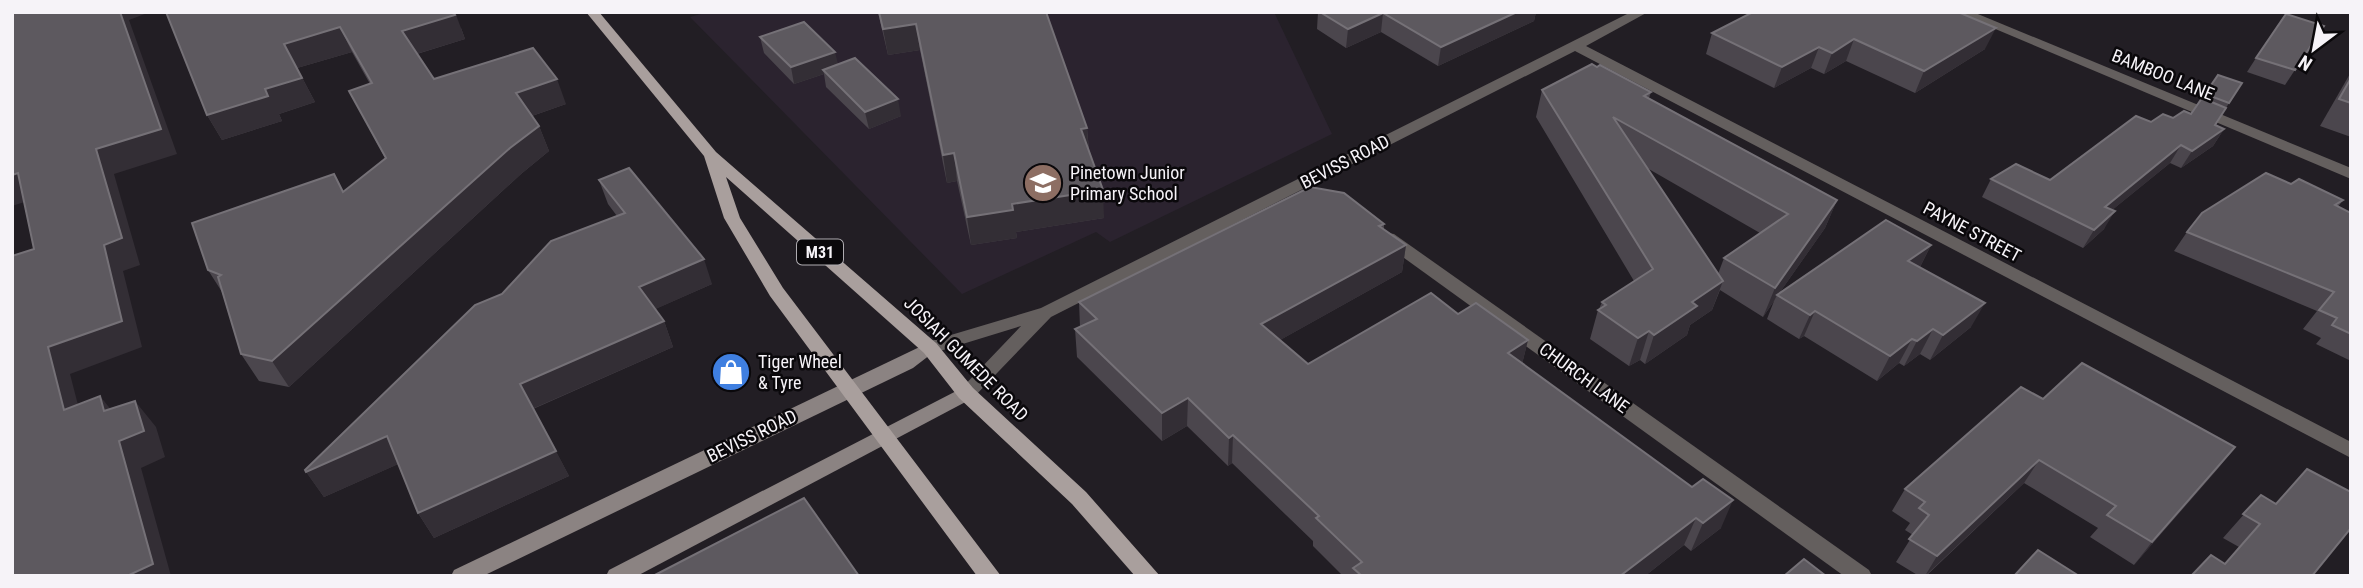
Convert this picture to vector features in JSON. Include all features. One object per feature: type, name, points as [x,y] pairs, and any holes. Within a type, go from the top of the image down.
[{"type":"main road","name":"JOSIAH GUMEDE ROAD","points":[[592,12],[711,155],[930,348],[966,393],[1079,498],[1149,576]]},
{"type":"main road","name":"JOSIAH GUMEDE ROAD","points":[[711,155],[732,218],[776,292],[886,434],[990,576]]},
{"type":"main road","name":"BEVISS ROAD","points":[[462,576],[930,348]]},
{"type":"main road","name":"BEVISS ROAD","points":[[617,576],[966,393]]},
{"type":"street","name":"BEVISS ROAD","points":[[930,348],[1047,312],[1642,12]]},
{"type":"street","name":"BAMBOO LANE","points":[[1961,12],[2351,174]]},
{"type":"street","name":"PAYNE STREET","points":[[1576,46],[2351,451]]},
{"type":"street","points":[[1308,181],[1330,197]]},
{"type":"street","name":"CHURCH LANE","points":[[1374,229],[1861,576]]},
{"type":"street","name":"BEVISS ROAD","points":[[966,393],[1047,312]]},
{"type":"shaded area","name":"Pinetown Junior Primary School","points":[[708,12],[1274,12],[1332,134],[1110,242],[1096,232],[962,294],[690,17]]},
{"type":"building","points":[[12,12],[120,12],[161,129],[96,149],[122,238],[104,245],[122,321],[48,347],[64,410],[100,396],[104,411],[135,401],[144,431],[119,441],[153,564],[127,576],[12,576],[12,256],[34,249],[18,173],[12,175]]},
{"type":"building","points":[[166,12],[453,12],[455,15],[402,31],[434,79],[533,48],[557,79],[516,93],[539,126],[510,148],[272,361],[241,354],[218,277],[221,275],[208,270],[192,223],[334,174],[343,192],[386,158],[349,91],[372,83],[340,27],[284,44],[302,78],[265,89],[268,96],[207,115]]},
{"type":"building","points":[[879,12],[1046,12],[1087,128],[1081,129],[1103,190],[1012,204],[1013,210],[967,217],[954,153],[943,155],[916,24],[883,29]]},
{"type":"building","points":[[1320,12],[1517,12],[1441,47],[1383,13],[1348,29]]},
{"type":"building","points":[[1753,12],[1958,12],[1996,28],[1924,71],[1854,39],[1832,53],[1819,47],[1782,67],[1712,33]]},
{"type":"building","points":[[2286,14],[2324,26],[2295,70],[2256,58]]},
{"type":"building","points":[[804,22],[835,52],[791,67],[760,37]]},
{"type":"building","points":[[855,58],[898,99],[865,112],[823,70]]},
{"type":"building","points":[[1592,64],[1597,67],[1600,65],[1651,92],[1644,96],[1837,200],[1775,288],[1724,258],[1788,214],[1613,117],[1723,281],[1692,302],[1697,306],[1654,335],[1649,331],[1638,338],[1598,310],[1606,305],[1602,302],[1653,269],[1542,90]]},
{"type":"building","points":[[2218,75],[2242,83],[2229,103],[2205,94]]},
{"type":"building","points":[[2351,78],[2351,103],[2339,99]]},
{"type":"building","points":[[2202,98],[2226,108],[2215,125],[2224,129],[2192,151],[2181,145],[2105,207],[2115,211],[2094,230],[1991,179],[2016,164],[2050,180],[2136,116],[2151,122],[2163,114],[2173,118],[2184,111],[2191,114]]},
{"type":"building","points":[[629,168],[704,259],[639,287],[664,321],[520,384],[556,451],[418,513],[387,436],[306,472],[305,470],[475,305],[502,294],[551,241],[625,213],[599,180]]},
{"type":"building","points":[[2266,173],[2291,184],[2299,179],[2343,200],[2335,205],[2351,213],[2351,334],[2332,325],[2337,318],[2319,310],[2334,292],[2187,232],[2202,213]]},
{"type":"building","points":[[1310,187],[1344,193],[1384,224],[1379,226],[1406,245],[1261,324],[1308,364],[1431,293],[1458,314],[1476,303],[1528,340],[1508,353],[1692,487],[1703,479],[1733,500],[1703,523],[1696,518],[1620,576],[1362,576],[1353,568],[1362,562],[1316,518],[1319,516],[1233,435],[1229,438],[1188,398],[1162,413],[1075,329],[1097,319],[1079,302]]},
{"type":"building","points":[[1886,220],[1931,245],[1908,261],[1985,303],[1943,335],[1933,329],[1917,341],[1912,339],[1890,356],[1815,311],[1810,315],[1777,295]]},
{"type":"building","points":[[2082,363],[2235,447],[2152,542],[2107,515],[2116,506],[2039,460],[1937,556],[1909,539],[1929,515],[1919,508],[1925,502],[1905,489],[2021,387],[2043,399]]},
{"type":"building","points":[[2307,469],[2351,492],[2351,528],[2312,576],[2191,576],[2211,555],[2225,564],[2260,524],[2243,514],[2261,495],[2276,504]]},
{"type":"building","points":[[804,498],[859,576],[653,576]]},
{"type":"building","points":[[2038,550],[2079,576],[2014,576]]},
{"type":"building","points":[[1804,559],[1826,576],[1784,576]]},
{"type":"place","name":"Pinetown Junior Primary School","points":[[1043,183]]},
{"type":"place","name":"Tiger Wheel & Tyre","points":[[731,372]]}]
